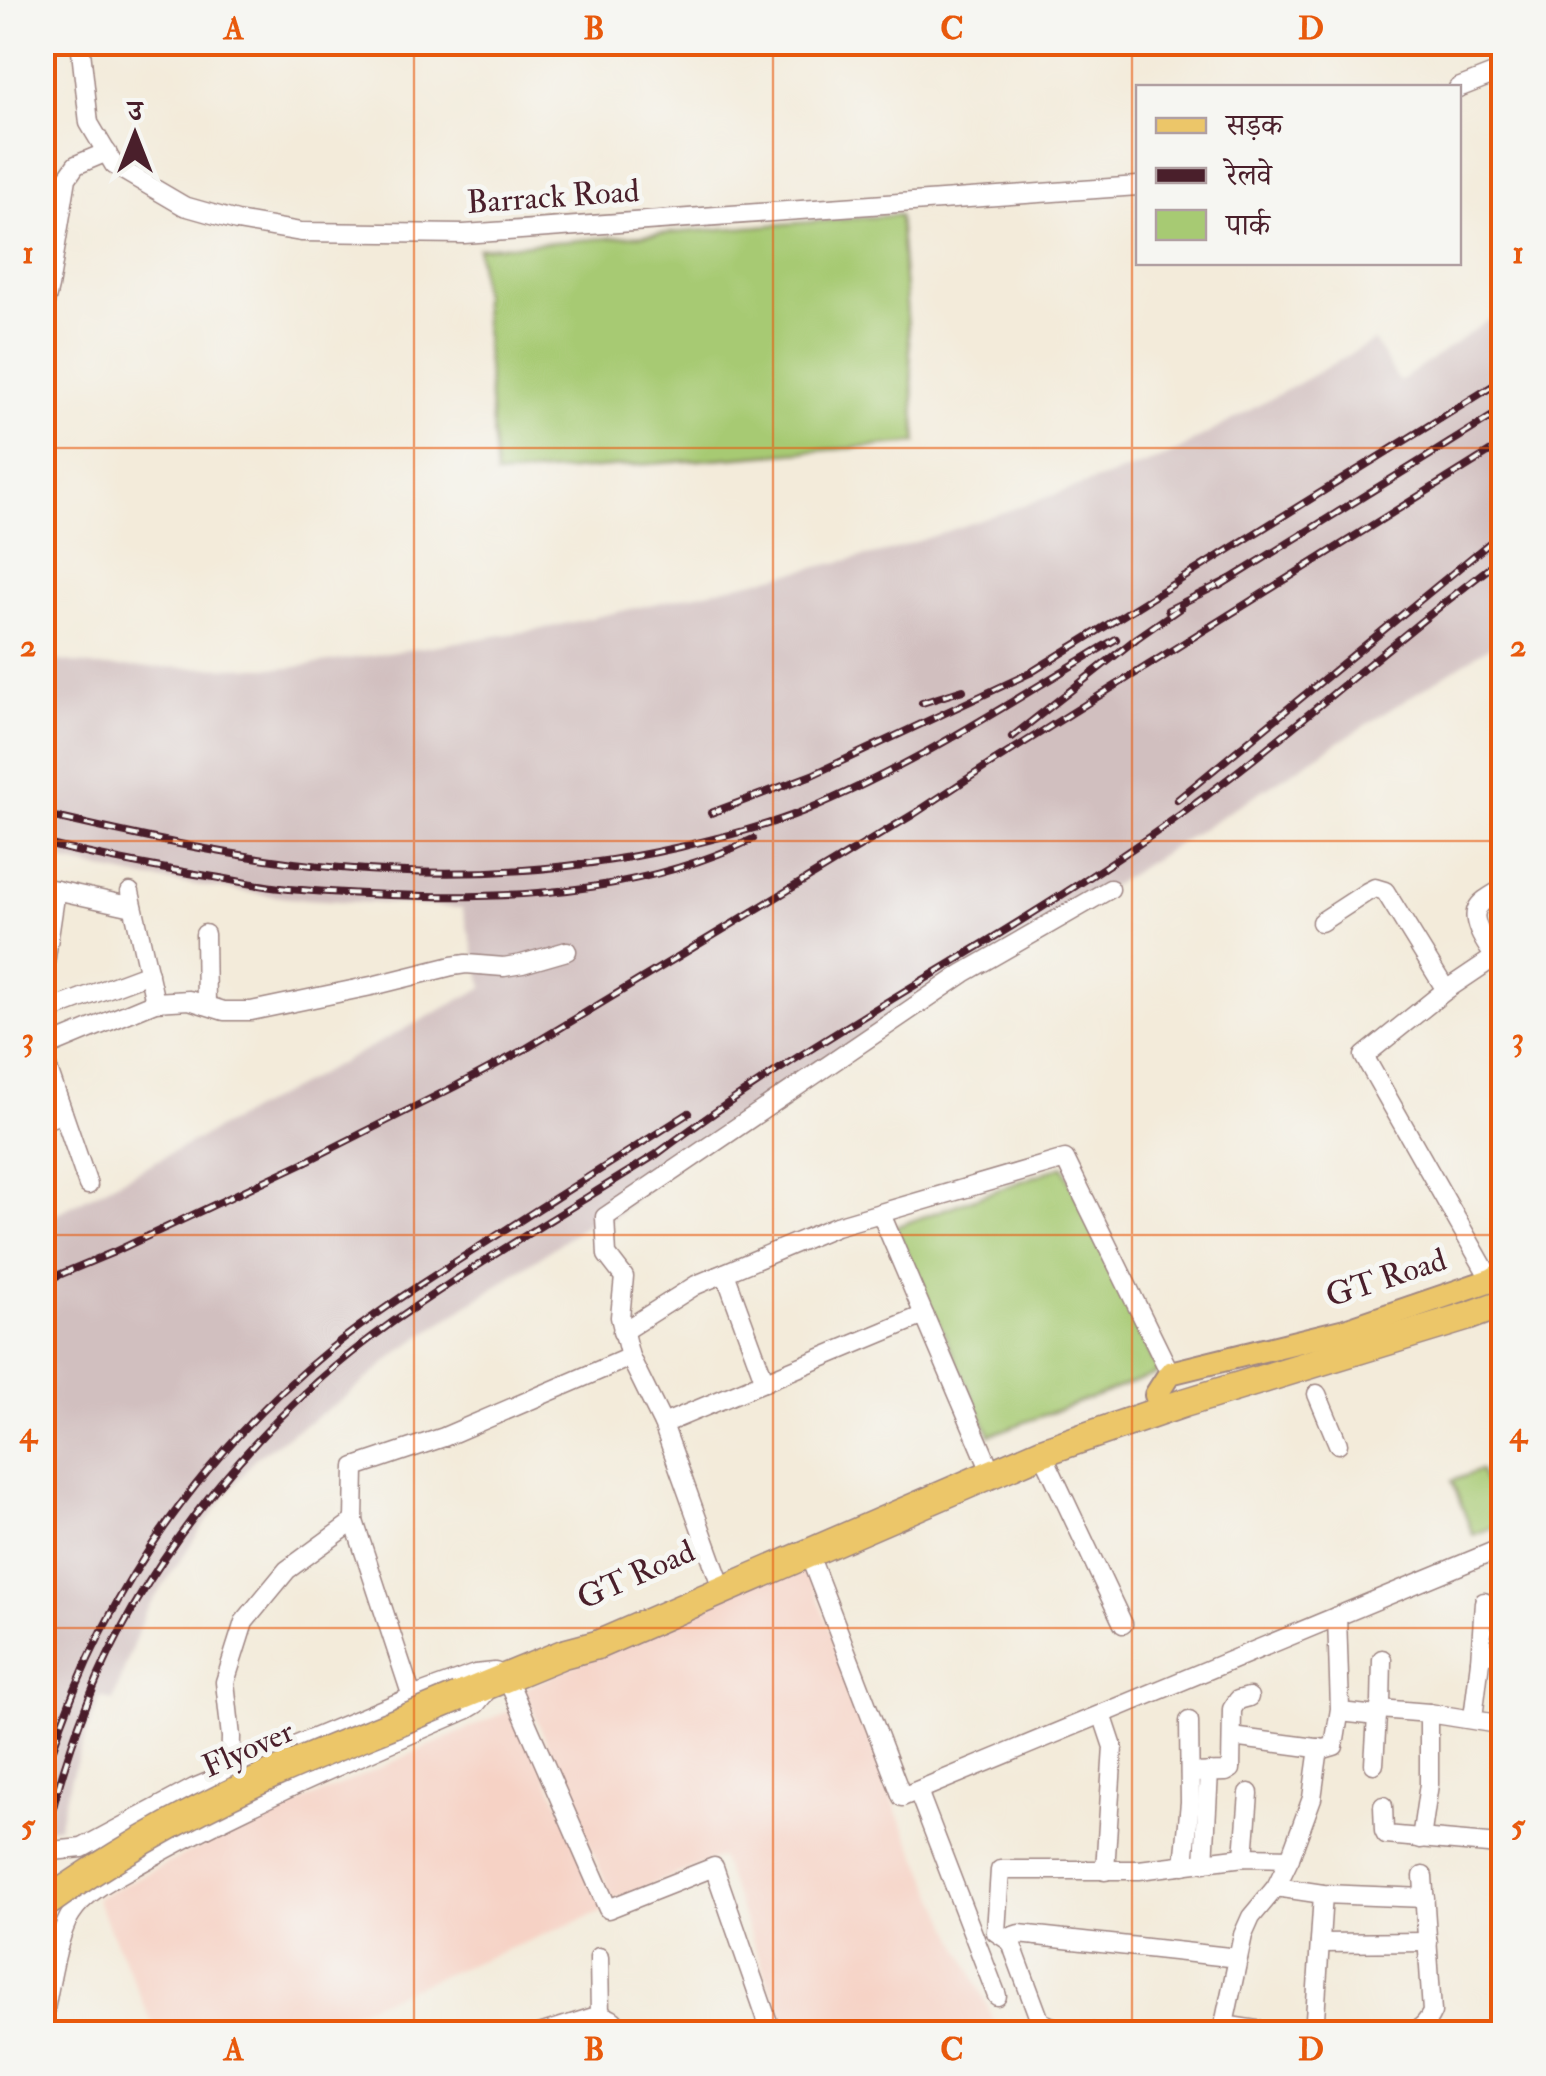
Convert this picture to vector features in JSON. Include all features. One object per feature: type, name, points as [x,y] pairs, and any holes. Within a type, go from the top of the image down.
[{"type":"highway","name":"GT Road","points":[[563,1654],[597,1645],[1039,1446],[1170,1394],[1469,1316],[1501,1290]]},
{"type":"highway","name":"GT Road","points":[[563,1654],[587,1635],[718,1577],[987,1462],[1039,1446]]},
{"type":"highway","name":"Flyover","points":[[42,1906],[129,1847],[212,1803],[563,1654]]},
{"type":"street","name":"Barrack Road","points":[[80,42],[90,123],[114,165],[184,206],[300,232],[464,234],[1136,186]]},
{"type":"street","points":[[1461,87],[1504,70]]},
{"type":"street","points":[[42,316],[52,202],[76,165],[107,152]]},
{"type":"street","points":[[1321,922],[1375,888],[1385,890],[1446,990]]},
{"type":"street","points":[[1501,1290],[1364,1056],[1446,990],[1499,964],[1474,918],[1479,904],[1504,888]]},
{"type":"street","points":[[44,972],[49,889],[132,899],[155,1002]]},
{"type":"street","points":[[718,1577],[663,1424],[622,1332],[624,1276],[607,1255],[605,1217],[964,974],[1110,889]]},
{"type":"street","points":[[206,934],[206,1006]]},
{"type":"street","points":[[88,1185],[44,1045],[155,1002],[189,1000],[231,1012],[251,1011],[452,966],[504,967],[567,951]]},
{"type":"street","points":[[42,1013],[149,973]]},
{"type":"street","points":[[42,1121],[63,1113]]},
{"type":"street","points":[[622,1332],[696,1285],[836,1226],[1065,1159],[1170,1394]]},
{"type":"street","points":[[881,1214],[987,1462]]},
{"type":"street","points":[[725,1273],[765,1382]]},
{"type":"street","points":[[663,1424],[924,1315]]},
{"type":"street","points":[[412,1697],[354,1520],[355,1467],[444,1436],[630,1357]]},
{"type":"street","points":[[1317,1394],[1338,1444]]},
{"type":"street","points":[[1039,1446],[1122,1624]]},
{"type":"street","points":[[230,1773],[225,1682],[244,1622],[287,1570],[354,1520]]},
{"type":"street","points":[[808,1552],[902,1797],[1504,1547]]},
{"type":"street","points":[[1473,1718],[1484,1602]]},
{"type":"street","points":[[1232,1737],[1319,1748],[1334,1746],[1340,1712],[1337,1616]]},
{"type":"street","points":[[1480,1662],[1487,1652],[1504,1651]]},
{"type":"street","points":[[1374,1764],[1382,1660]]},
{"type":"street","points":[[42,1852],[82,1848],[194,1788],[412,1697],[476,1674],[495,1672],[608,1909],[714,1868],[772,2034]]},
{"type":"street","points":[[42,2025],[63,1932],[71,1912],[88,1896],[188,1837],[466,1710],[501,1678]]},
{"type":"street","points":[[1199,1772],[1231,1769],[1232,1709],[1238,1700],[1249,1696]]},
{"type":"street","points":[[1340,1712],[1429,1713],[1504,1725]]},
{"type":"street","points":[[1421,1839],[1428,1784],[1429,1713]]},
{"type":"street","points":[[1102,1714],[1113,1748],[1105,1871]]},
{"type":"street","points":[[1189,1721],[1199,1772],[1204,1863]]},
{"type":"street","points":[[1284,2034],[1223,2030],[1243,1935],[1251,1916],[1276,1887],[1290,1858],[1312,1798],[1319,1748]]},
{"type":"street","points":[[1184,1865],[1190,1802],[1199,1772]]},
{"type":"street","points":[[918,1791],[997,1996]]},
{"type":"street","points":[[1244,1857],[1250,1792]]},
{"type":"street","points":[[1383,1806],[1386,1835],[1488,1844],[1504,1854]]},
{"type":"street","points":[[111,1832],[129,1870]]},
{"type":"street","points":[[1110,2034],[1047,2026],[1040,2020],[1011,1942],[996,1932],[1000,1870],[1105,1871],[1244,1857],[1290,1858]]},
{"type":"street","points":[[1402,2034],[1426,2028],[1432,2012],[1423,1876]]},
{"type":"street","points":[[1276,1887],[1323,1894],[1425,1898]]},
{"type":"street","points":[[1314,2034],[1323,1894]]},
{"type":"street","points":[[1011,1942],[1019,1934],[1238,1958]]},
{"type":"street","points":[[1320,1944],[1428,1942]]},
{"type":"street","points":[[599,1957],[600,2015]]},
{"type":"street","points":[[539,2034],[600,2015],[614,2020],[620,2034]]},
{"type":"shaded area","points":[[1503,310],[1503,638],[671,1165],[604,1226],[587,1225],[404,1348],[347,1396],[255,1458],[144,1614],[113,1701],[100,1697],[71,1777],[58,1827],[43,1829],[43,1221],[484,987],[462,908],[289,898],[138,877],[43,857],[42,658],[97,667],[290,668],[542,629],[889,551],[1168,456],[1374,341],[1399,382]]},
{"type":"shaded area","points":[[804,1561],[898,1814],[1000,2033],[788,2033],[720,1857],[613,1900],[524,1689],[718,1597]]},
{"type":"shaded area","points":[[515,1708],[608,1909],[298,2033],[157,2034],[96,1898]]},
{"type":"green space","points":[[899,215],[917,443],[496,476],[478,248]]},
{"type":"green space","points":[[1063,1166],[1159,1373],[990,1435],[895,1227]]},
{"type":"green space","points":[[1480,1470],[1501,1524],[1473,1535],[1452,1481]]},
{"type":"railway","points":[[711,813],[812,775],[1030,673],[1504,379]]},
{"type":"railway","points":[[1219,586],[1504,409]]},
{"type":"railway","points":[[42,1282],[307,1161],[527,1048],[914,814],[1504,443]]},
{"type":"railway","points":[[1177,800],[1504,531]]},
{"type":"railway","points":[[42,1854],[62,1777],[88,1701],[142,1593],[214,1490],[300,1398],[346,1357],[426,1299],[657,1154],[780,1069],[1159,830],[1504,557]]},
{"type":"railway","points":[[1168,610],[1230,579]]},
{"type":"railway","points":[[1012,737],[1180,608]]},
{"type":"railway","points":[[42,814],[228,853],[383,871],[511,871],[596,862],[696,843],[804,811],[885,774],[1116,639]]},
{"type":"railway","points":[[922,703],[963,690]]},
{"type":"railway","points":[[42,843],[280,888],[468,896],[552,892],[634,879],[714,856],[753,839]]},
{"type":"railway","points":[[42,1785],[62,1722],[118,1601],[152,1545],[233,1441],[329,1350],[367,1321],[689,1113]]}]
